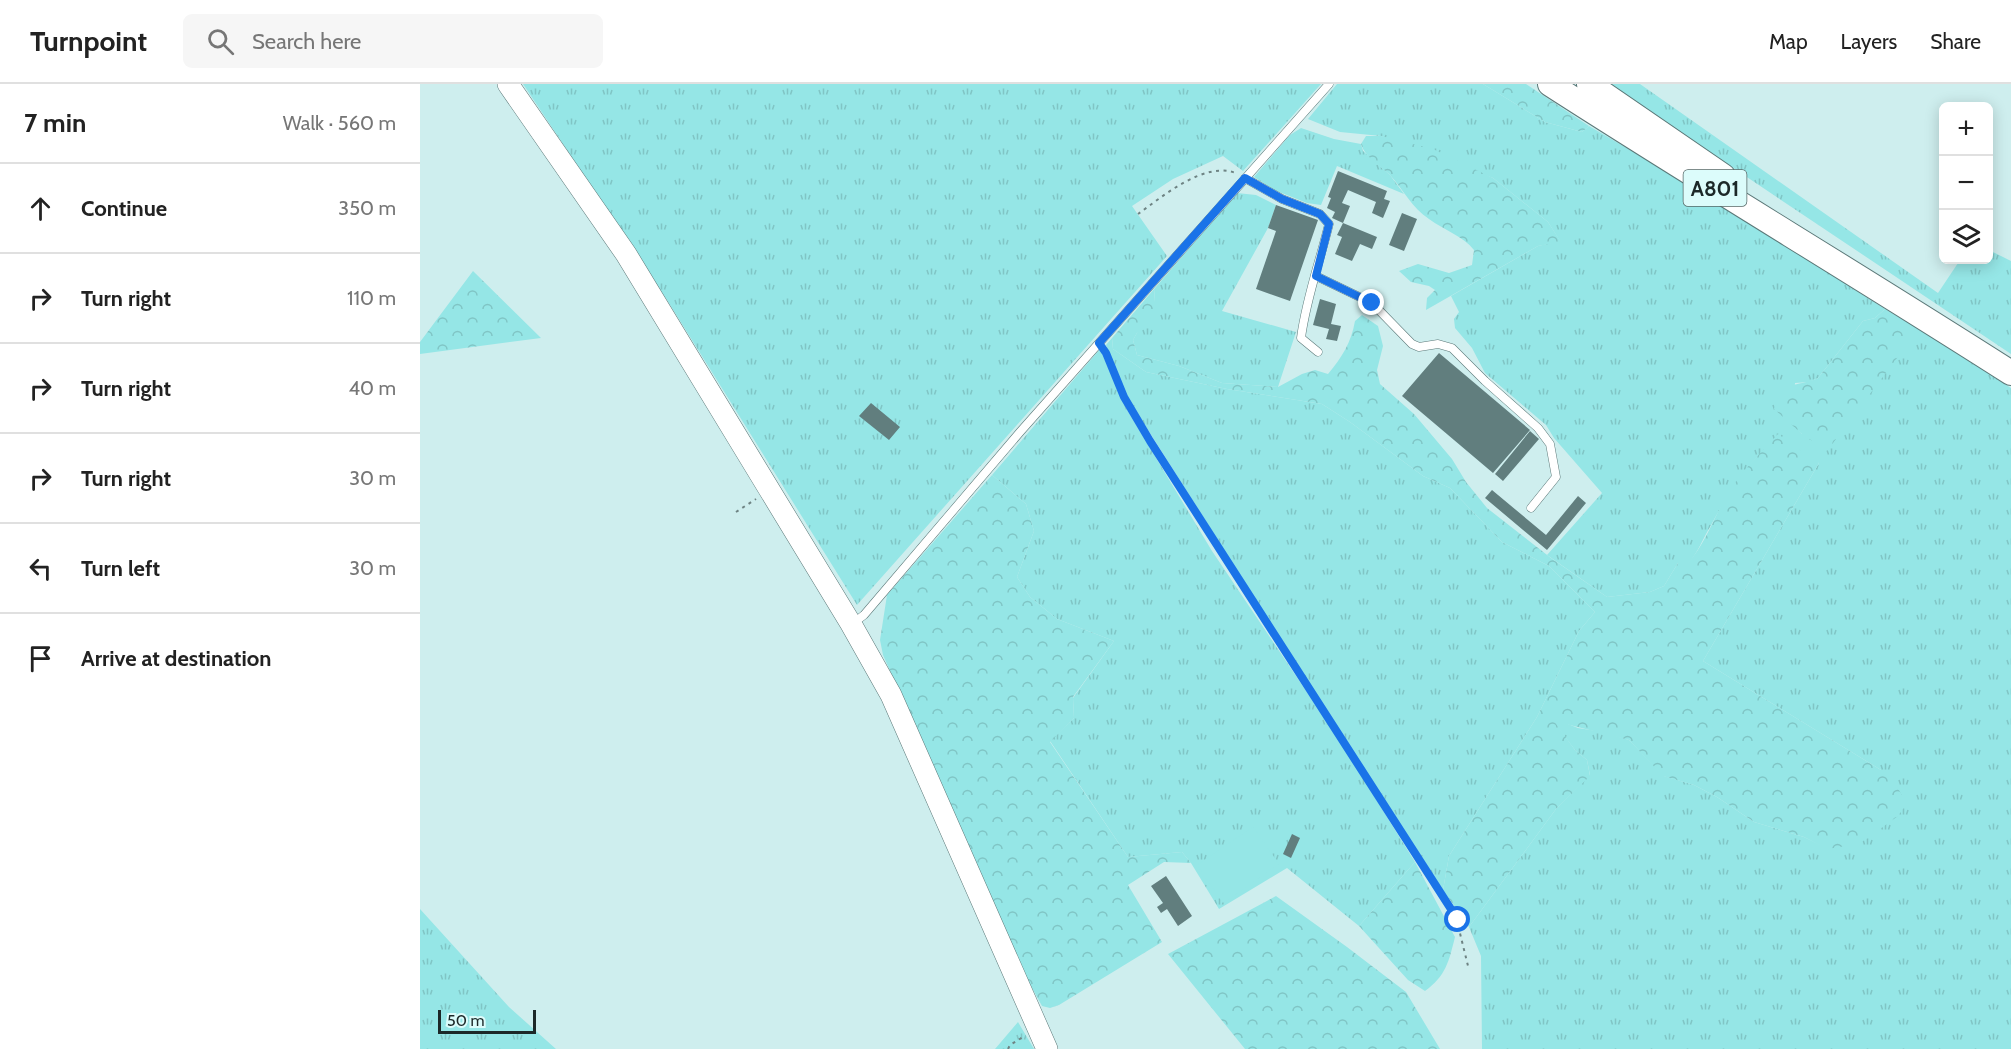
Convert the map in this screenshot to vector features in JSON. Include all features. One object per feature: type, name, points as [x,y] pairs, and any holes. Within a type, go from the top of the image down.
[{"type":"main road","points":[[508,84],[626,254],[851,624],[891,695],[1047,1049]]},
{"type":"main road","name":"A801","points":[[1550,84],[2011,373]]},
{"type":"main road","name":"A801","points":[[1590,84],[1664,133],[1881,290]]},
{"type":"lane","points":[[851,624],[864,615],[1020,432],[1329,84]]},
{"type":"lane","points":[[1245,178],[1282,199],[1320,214],[1329,224],[1304,312],[1301,338],[1318,352]]},
{"type":"lane","points":[[1316,276],[1372,303],[1412,344],[1419,347],[1438,344],[1452,348],[1538,428],[1550,444],[1556,477],[1531,508]]},
{"type":"path","points":[[1138,214],[1183,182],[1214,171],[1234,172],[1245,178]]},
{"type":"path","points":[[1099,343],[1106,353],[1124,397],[1150,441],[1456,917],[1469,970]]},
{"type":"path","points":[[736,512],[758,498],[771,493]]},
{"type":"path","points":[[1008,1049],[1010,1045],[1037,1026]]},
{"type":"green space","points":[[523,84],[1321,84],[1243,171],[1223,156],[1173,179],[1132,206],[1167,256],[857,605],[667,300]]},
{"type":"green space","points":[[1337,84],[1483,84],[1545,122],[1582,132],[1589,126],[1690,185],[1885,309],[1875,318],[1863,321],[1818,378],[1809,382],[1795,383],[1793,424],[1802,434],[1917,328],[2011,388],[2011,1049],[1482,1049],[1481,956],[1469,927],[1556,809],[1590,775],[1587,760],[1575,750],[1553,721],[1558,720],[1578,728],[1603,732],[1629,740],[1664,776],[1694,785],[1717,797],[1754,822],[1804,837],[1827,848],[1881,770],[1703,661],[1819,463],[1762,452],[1733,488],[1688,564],[1678,563],[1664,586],[1650,592],[1607,597],[1547,555],[1602,493],[1554,438],[1546,425],[1485,373],[1472,348],[1455,328],[1454,319],[1459,312],[1451,296],[1538,246],[1560,241],[1548,222],[1493,178],[1381,136],[1340,132],[1308,119]]},
{"type":"green space","points":[[1483,84],[1526,84],[1589,126],[1582,132],[1545,122]]},
{"type":"green space","points":[[1608,84],[1640,84],[1938,293],[1957,264],[1993,264],[1993,252],[2011,261],[2011,354]]},
{"type":"green space","points":[[1301,128],[1334,139],[1361,144],[1363,151],[1390,175],[1404,194],[1337,166],[1321,205],[1307,203],[1274,190],[1254,177],[1290,135]]},
{"type":"green space","points":[[1366,136],[1381,136],[1433,149],[1493,178],[1548,222],[1561,242],[1538,246],[1426,310],[1427,298],[1435,290],[1429,286],[1411,282],[1399,271],[1418,264],[1449,273],[1472,265],[1474,250],[1423,215],[1389,174],[1366,153],[1361,144]]},
{"type":"green space","points":[[1237,193],[1256,195],[1276,205],[1268,228],[1222,311],[1296,332],[1278,387],[1222,383],[1179,366],[1137,355],[1133,340],[1154,302],[1155,288]]},
{"type":"green space","points":[[473,271],[541,338],[420,354],[420,342]]},
{"type":"green space","points":[[1155,288],[1154,302],[1158,312],[1133,340],[1137,355],[1179,366],[1222,383],[1278,387],[1315,370],[1328,374],[1345,349],[1355,321],[1362,315],[1378,326],[1383,346],[1377,370],[1380,384],[1414,414],[1452,459],[1466,482],[1487,508],[1551,558],[1607,597],[1650,592],[1664,586],[1678,563],[1688,563],[1695,555],[1732,487],[1778,434],[1819,463],[1703,661],[1881,770],[1898,788],[1906,804],[1898,816],[1859,844],[1827,849],[1804,837],[1754,822],[1717,797],[1694,785],[1663,776],[1629,740],[1554,721],[1575,750],[1587,760],[1590,776],[1556,809],[1469,927],[1443,890],[1449,856],[1537,717],[1579,631],[1595,612],[1549,566],[1502,542],[1450,488],[1423,476],[1322,404],[1227,389],[1146,372],[1113,349],[1112,338]]},
{"type":"green space","points":[[1885,309],[1917,328],[1915,334],[1827,451],[1802,434],[1774,409],[1777,399],[1790,386],[1818,378],[1863,321],[1875,318]]},
{"type":"green space","points":[[1112,338],[1113,349],[1146,372],[1227,389],[1322,404],[1423,476],[1450,488],[1502,542],[1549,566],[1595,612],[1579,631],[1537,717],[1449,856],[1443,890],[1124,392],[1106,345]]},
{"type":"green space","points":[[1100,349],[1126,408],[1212,551],[1339,740],[1415,862],[1359,926],[1287,868],[1219,909],[1182,852],[1128,857],[1050,741],[1074,718],[1073,698],[1114,641],[1057,619],[1030,597],[1017,577],[1034,531],[1026,504],[992,475]]},
{"type":"green space","points":[[992,475],[1026,504],[1034,531],[1017,577],[1030,597],[1057,619],[1114,641],[1073,697],[1074,718],[1050,742],[1128,857],[1182,852],[1191,863],[1164,862],[1128,885],[1162,942],[1059,1005],[1050,1008],[1042,1006],[1027,979],[883,655],[880,640],[887,595]]},
{"type":"green space","points":[[1253,827],[1279,864],[1223,903],[1197,865]]},
{"type":"green space","points":[[1415,862],[1455,937],[1442,974],[1425,991],[1408,980],[1359,926]]},
{"type":"green space","points":[[1276,896],[1406,992],[1440,1049],[1245,1049],[1168,954]]},
{"type":"green space","points":[[420,909],[509,1007],[556,1049],[420,1049]]},
{"type":"green space","points":[[1018,1022],[1034,1049],[995,1049]]},
{"type":"building","points":[[1338,171],[1387,191],[1384,199],[1390,201],[1383,218],[1372,213],[1376,202],[1348,190],[1342,203],[1350,206],[1343,223],[1332,218],[1335,212],[1327,208],[1331,198],[1328,197]]},
{"type":"building","points":[[1276,205],[1318,220],[1290,301],[1256,289],[1276,231],[1268,228]]},
{"type":"building","points":[[1402,213],[1417,219],[1404,251],[1389,245]]},
{"type":"building","points":[[1343,223],[1377,237],[1372,249],[1360,244],[1352,261],[1335,254],[1342,237],[1337,235]]},
{"type":"building","points":[[1320,299],[1336,304],[1331,324],[1341,326],[1337,341],[1326,339],[1329,329],[1313,325]]},
{"type":"building","points":[[1439,353],[1530,430],[1493,473],[1402,396]]},
{"type":"building","points":[[871,403],[900,427],[889,440],[859,416]]},
{"type":"building","points":[[1530,431],[1539,439],[1503,481],[1495,474]]},
{"type":"building","points":[[1492,490],[1546,535],[1578,496],[1586,503],[1547,550],[1485,498]]},
{"type":"building","points":[[1292,834],[1300,838],[1291,858],[1283,854]]},
{"type":"building","points":[[1166,876],[1192,916],[1178,926],[1167,909],[1161,913],[1157,907],[1163,903],[1151,886]]},
{"type":"route","points":[[1372,303],[1316,276],[1329,224],[1320,214],[1282,199],[1245,178],[1099,343],[1106,353],[1124,397],[1150,441],[1458,920]]}]
